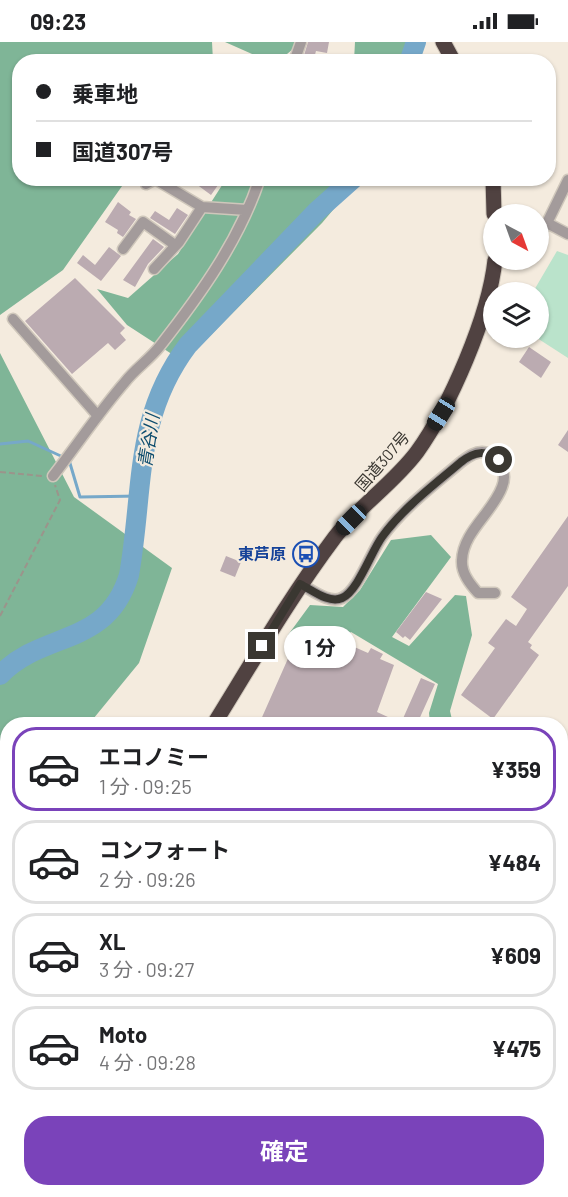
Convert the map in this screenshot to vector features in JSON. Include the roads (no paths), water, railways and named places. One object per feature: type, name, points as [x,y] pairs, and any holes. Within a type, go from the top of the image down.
[{"type":"highway","points":[[493,186],[494,204]]},
{"type":"highway","name":"国道307号","points":[[218,717],[300,584],[337,534],[416,452],[441,414],[471,348],[492,270]]},
{"type":"street","points":[[549,219],[568,180]]},
{"type":"street","points":[[167,186],[202,207],[248,210]]},
{"type":"street","points":[[53,476],[126,380],[159,347],[181,315],[209,283],[248,210],[257,186]]},
{"type":"street","points":[[154,270],[202,207]]},
{"type":"street","points":[[123,249],[143,222],[175,245]]},
{"type":"street","points":[[549,224],[568,234]]},
{"type":"street","points":[[13,319],[98,416]]},
{"type":"street","points":[[300,584],[329,599],[341,599],[351,593],[381,539],[395,521],[470,454],[482,452],[491,454],[499,460],[504,470],[503,485],[467,542],[462,560],[465,574],[478,593],[495,593]]},
{"type":"waterway","name":"青谷川","points":[[412,54],[416,42]]},
{"type":"waterway","name":"青谷川","points":[[0,675],[17,661],[35,651],[90,627],[106,615],[119,598],[129,575],[149,428],[170,372],[188,345],[317,211],[345,186]]},
{"type":"waterway","points":[[0,444],[28,441],[63,457]]},
{"type":"waterway","points":[[69,460],[80,497],[139,496]]},
{"type":"place","name":"東芦原","points":[[306,554]]}]
